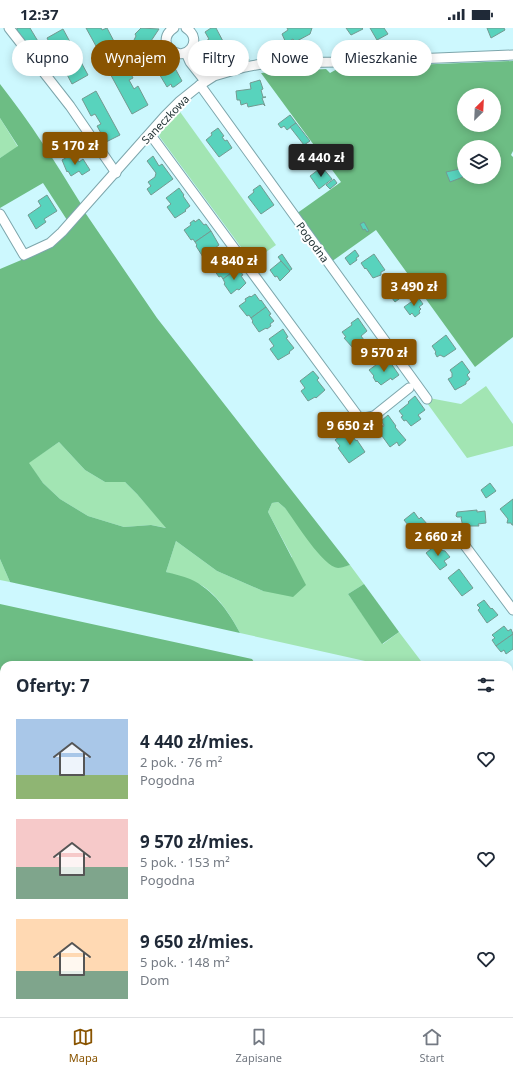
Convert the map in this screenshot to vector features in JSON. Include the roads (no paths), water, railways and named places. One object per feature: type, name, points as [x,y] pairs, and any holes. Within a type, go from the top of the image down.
[{"type":"street","points":[[9,28],[70,106],[116,173]]},
{"type":"street","points":[[174,28],[168,34],[166,40],[168,47],[173,52],[179,54],[186,53],[191,49],[194,43],[194,36],[186,28]]},
{"type":"street","name":"Pogodna","points":[[186,53],[203,83],[427,399]]},
{"type":"street","name":"Saneczkowa","points":[[0,214],[24,255],[50,243],[116,173],[165,116],[180,101],[214,76],[245,67],[267,63],[340,62],[513,55]]},
{"type":"street","points":[[150,134],[360,419],[374,416],[409,388]]},
{"type":"street","points":[[462,543],[513,610]]}]
